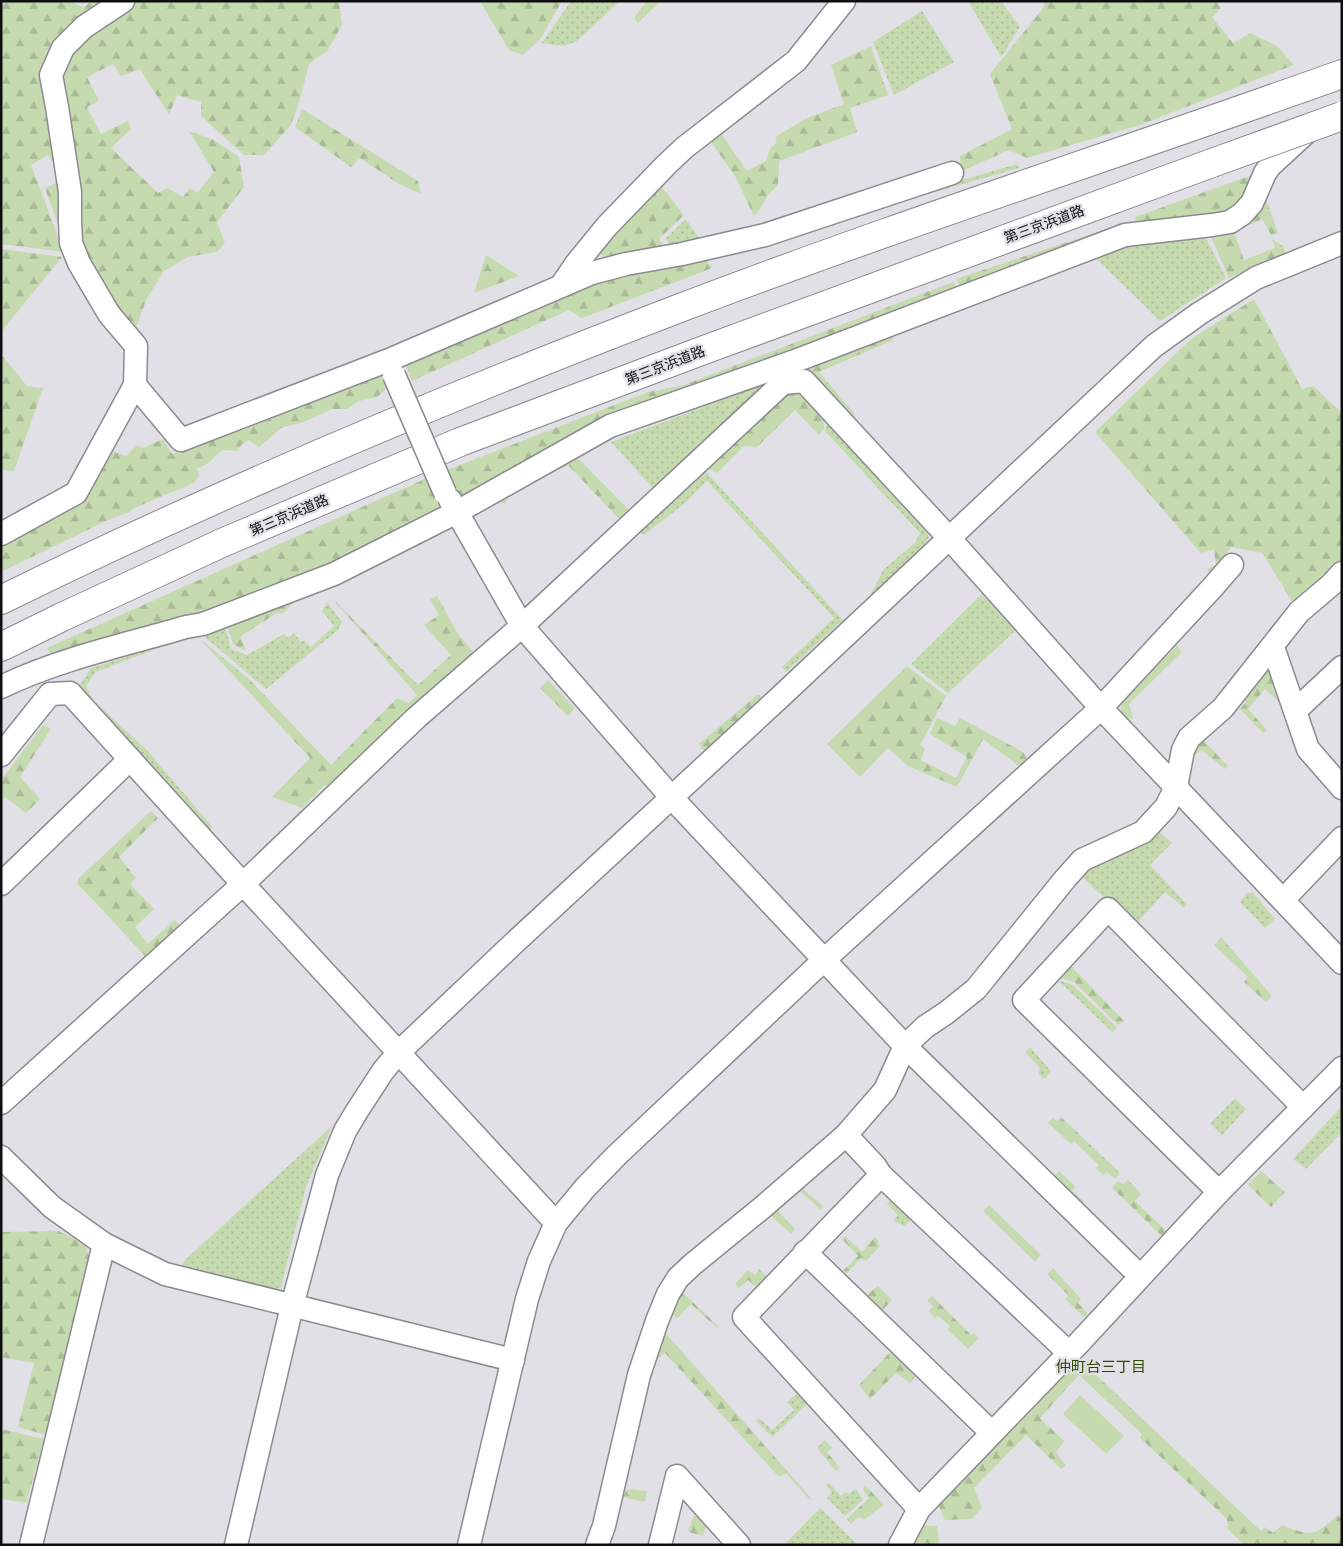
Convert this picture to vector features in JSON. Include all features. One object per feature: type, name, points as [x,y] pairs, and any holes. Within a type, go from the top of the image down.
[{"type":"highway","points":[[1,600],[191,511],[448,399],[681,308],[910,224],[1197,126],[1342,74]]},
{"type":"highway","name":"第三京浜道路","points":[[1,647],[224,542],[460,442],[704,350],[1342,116]]},
{"type":"street","points":[[1,534],[76,493],[135,385],[136,346],[109,314],[79,263],[71,243],[70,192],[57,107],[50,75],[63,48],[84,27],[123,1]]},
{"type":"street","points":[[560,288],[576,264],[607,226],[666,165],[684,148],[796,61],[844,1]]},
{"type":"street","points":[[1,687],[34,673],[79,658],[203,624],[334,574],[457,512],[610,426],[795,361],[1125,235],[1230,222],[1242,214],[1252,203],[1270,166],[1312,127],[1342,110]]},
{"type":"street","points":[[135,385],[181,440],[392,367],[592,273],[765,235],[952,172]]},
{"type":"street","points":[[236,1545],[320,1196],[336,1153],[357,1111],[398,1053],[950,539],[1154,346],[1200,313],[1256,278],[1342,243]]},
{"type":"street","points":[[392,367],[445,493],[522,626],[672,798],[905,1046],[1140,1276]]},
{"type":"street","points":[[1,1103],[243,884],[416,718],[522,626],[783,383],[804,381],[950,539],[1101,708],[1342,963]]},
{"type":"street","points":[[468,1545],[527,1299],[539,1261],[556,1222],[616,1155],[825,960],[1101,708],[1232,565]]},
{"type":"street","points":[[597,1545],[604,1526],[639,1375],[657,1321],[668,1294],[678,1278],[846,1135],[885,1090],[905,1046],[925,1027],[976,989],[1082,860],[1142,832],[1166,807],[1176,787],[1182,750],[1189,738],[1223,708],[1298,612],[1332,584],[1342,573]]},
{"type":"street","points":[[1272,647],[1308,749],[1342,788]]},
{"type":"street","points":[[1295,711],[1342,666]]},
{"type":"street","points":[[1,755],[50,694],[70,692],[243,884],[556,1222]]},
{"type":"street","points":[[1,884],[130,759]]},
{"type":"street","points":[[1283,900],[1342,838]]},
{"type":"street","points":[[1218,1192],[1024,1000],[1108,909],[1303,1107]]},
{"type":"street","points":[[900,1545],[919,1509],[1069,1353],[1218,1192],[1342,1068]]},
{"type":"street","points":[[846,1135],[881,1175],[1069,1353]]},
{"type":"street","points":[[1,1157],[52,1208],[104,1244],[165,1274],[513,1360]]},
{"type":"street","points":[[881,1175],[744,1317],[919,1509]]},
{"type":"street","points":[[31,1545],[104,1244]]},
{"type":"street","points":[[805,1252],[992,1433]]},
{"type":"street","points":[[660,1545],[677,1476],[740,1545]]},
{"type":"green space","points":[[1,1],[70,1],[84,8],[91,1],[339,1],[342,25],[328,50],[309,64],[291,125],[264,155],[244,155],[201,116],[201,102],[177,95],[169,115],[140,69],[121,76],[113,64],[87,77],[99,101],[87,107],[101,134],[128,121],[131,129],[111,148],[158,193],[167,188],[183,197],[190,188],[197,193],[214,172],[189,131],[214,140],[239,157],[244,187],[217,222],[225,243],[217,252],[188,257],[164,271],[146,300],[135,331],[70,259],[45,188],[64,179],[48,155],[31,165],[64,252],[1,244]]},
{"type":"green space","points":[[480,1],[562,1],[541,38],[523,55],[509,50]]},
{"type":"green space","points":[[571,1],[620,1],[577,41],[564,46],[542,43]]},
{"type":"green space","points":[[647,1],[661,1],[638,23],[634,18]]},
{"type":"green space","points":[[968,1],[1001,1],[1020,27],[1001,57]]},
{"type":"green space","points":[[1044,1],[1216,1],[1221,8],[1212,17],[1233,43],[1250,33],[1277,46],[1294,65],[1140,125],[1027,158],[1009,150],[960,172],[960,156],[1012,129],[990,74],[1044,7]]},
{"type":"green space","points":[[922,11],[954,62],[894,95],[873,42]]},
{"type":"green space","points":[[871,46],[888,95],[850,108],[857,132],[779,161],[778,185],[768,195],[754,216],[735,176],[710,140],[720,132],[747,171],[766,161],[770,149],[777,142],[775,137],[805,119],[844,104],[831,65]]},
{"type":"green space","points":[[302,109],[418,181],[421,194],[399,184],[360,158],[351,167],[295,127]]},
{"type":"green space","points":[[1017,164],[1019,168],[858,214],[855,211]]},
{"type":"green space","points":[[1255,174],[1248,193],[1225,214],[1136,224],[1135,217]]},
{"type":"green space","points":[[661,186],[684,215],[659,239],[667,249],[606,260],[597,249]]},
{"type":"green space","points":[[1260,199],[1266,199],[1278,233],[1271,235],[1262,219],[1234,232],[1244,260],[1275,248],[1272,239],[1283,246],[1287,258],[1254,267],[1229,278],[1209,232]]},
{"type":"green space","points":[[686,219],[702,242],[671,248],[666,238]]},
{"type":"green space","points":[[1131,221],[1131,226],[961,287],[956,279]]},
{"type":"green space","points":[[1204,234],[1226,278],[1160,321],[1095,257],[1131,244]]},
{"type":"green space","points":[[1,249],[62,257],[1,332]]},
{"type":"green space","points":[[486,255],[519,276],[474,293]]},
{"type":"green space","points":[[704,257],[712,268],[582,318],[569,310],[412,381],[404,359],[635,269]]},
{"type":"green space","points":[[953,282],[960,291],[460,501],[447,470],[648,392],[684,385]]},
{"type":"green space","points":[[1254,299],[1302,389],[1313,386],[1342,413],[1342,563],[1295,606],[1262,553],[1231,547],[1211,578],[1207,569],[1216,565],[1214,549],[1201,553],[1095,432],[1191,339]]},
{"type":"green space","points":[[888,336],[893,337],[893,340],[819,372],[854,413],[855,422],[810,369]]},
{"type":"green space","points":[[1,354],[27,386],[43,388],[14,471],[1,470]]},
{"type":"green space","points":[[371,372],[382,372],[386,389],[377,397],[359,401],[347,409],[332,409],[304,422],[281,428],[259,447],[249,440],[242,444],[237,451],[223,450],[209,463],[197,468],[199,476],[194,483],[134,508],[130,512],[108,520],[1,572],[1,539],[80,496],[106,449],[126,456],[137,445],[143,448],[163,439],[172,454]]},
{"type":"green space","points":[[759,386],[761,391],[654,489],[611,442]]},
{"type":"green space","points":[[788,391],[799,394],[824,420],[824,429],[819,435],[795,410],[757,447],[744,446],[717,473],[709,468]]},
{"type":"green space","points":[[827,423],[922,524],[929,537],[924,546],[870,596],[884,569],[915,543],[920,533],[825,431]]},
{"type":"green space","points":[[574,454],[630,511],[621,521],[568,465],[510,495],[505,504],[493,498]]},
{"type":"green space","points":[[705,471],[843,620],[786,672],[782,667],[834,618],[707,481],[685,503],[644,535],[639,531]]},
{"type":"green space","points":[[427,478],[440,510],[342,562],[240,602],[53,657],[47,648]]},
{"type":"green space","points":[[310,588],[313,594],[298,599],[282,614],[278,612],[240,637],[246,651],[233,644],[227,624]]},
{"type":"green space","points":[[982,594],[1016,630],[948,693],[911,664]]},
{"type":"green space","points":[[329,595],[418,685],[451,655],[424,625],[439,615],[430,599],[437,596],[458,634],[475,654],[331,788],[325,785],[302,808],[272,797],[310,758],[199,638],[250,680],[331,765],[397,698],[409,703],[417,695]]},
{"type":"green space","points":[[327,602],[342,622],[338,630],[266,689],[205,637],[225,627],[231,649],[247,655],[284,634],[288,638],[294,633],[301,642],[304,640],[311,647],[334,626],[322,611]]},
{"type":"green space","points":[[171,643],[96,672],[86,686],[93,700],[148,751],[213,828],[207,831],[83,699],[79,686],[91,668]]},
{"type":"green space","points":[[1177,646],[1182,652],[1129,704],[1133,718],[1127,719],[1121,711],[1121,700]]},
{"type":"green space","points":[[907,666],[946,696],[920,745],[925,748],[921,760],[956,778],[967,757],[930,734],[937,718],[955,726],[960,718],[1023,752],[1027,759],[1019,766],[983,739],[957,787],[908,766],[888,748],[860,777],[827,744]]},
{"type":"green space","points":[[1273,670],[1287,710],[1265,689],[1248,709],[1267,730],[1263,733],[1240,709],[1246,702],[1241,696],[1256,678]]},
{"type":"green space","points":[[548,680],[575,708],[568,716],[540,688]]},
{"type":"green space","points":[[758,694],[762,698],[704,751],[699,744]]},
{"type":"green space","points":[[43,725],[51,729],[20,777],[40,799],[26,813],[5,797],[1,802],[1,780]]},
{"type":"green space","points":[[1199,736],[1228,766],[1225,769],[1202,750],[1191,758]]},
{"type":"green space","points":[[151,811],[158,818],[119,857],[136,878],[130,884],[154,909],[135,927],[148,944],[175,920],[180,927],[147,958],[77,883],[79,878]]},
{"type":"green space","points":[[1155,828],[1172,843],[1150,865],[1187,904],[1184,908],[1165,892],[1134,926],[1078,873]]},
{"type":"green space","points":[[1247,893],[1253,893],[1275,919],[1265,928],[1240,902]]},
{"type":"green space","points":[[1221,937],[1272,996],[1266,1002],[1244,982],[1248,977],[1214,945]]},
{"type":"green space","points":[[1068,963],[1124,1021],[1118,1025],[1074,982],[1057,977]]},
{"type":"green space","points":[[1058,980],[1073,985],[1117,1028],[1112,1032]]},
{"type":"green space","points":[[1030,1047],[1051,1071],[1045,1079],[1038,1074],[1040,1068],[1025,1052]]},
{"type":"green space","points":[[1235,1098],[1246,1109],[1222,1135],[1210,1124]]},
{"type":"green space","points":[[1342,1106],[1342,1132],[1306,1169],[1293,1159]]},
{"type":"green space","points":[[1061,1117],[1120,1173],[1115,1179],[1107,1172],[1103,1175],[1096,1169],[1099,1165],[1074,1141],[1071,1144],[1048,1123],[1053,1118],[1057,1121]]},
{"type":"green space","points":[[332,1126],[306,1187],[281,1287],[273,1290],[182,1266],[185,1260]]},
{"type":"green space","points":[[1059,1171],[1075,1186],[1072,1191],[1085,1202],[1075,1201],[1054,1177]]},
{"type":"green space","points":[[1261,1171],[1285,1192],[1271,1207],[1248,1185]]},
{"type":"green space","points":[[1128,1180],[1141,1194],[1135,1201],[1166,1231],[1162,1236],[1112,1188],[1118,1181],[1123,1184]]},
{"type":"green space","points":[[797,1184],[823,1206],[821,1210],[799,1190],[778,1211],[795,1229],[791,1234],[769,1214]]},
{"type":"green space","points":[[892,1198],[911,1219],[904,1226],[893,1221],[898,1215],[887,1204]]},
{"type":"green space","points":[[989,1205],[1041,1255],[1035,1262],[983,1211]]},
{"type":"green space","points":[[59,1231],[85,1245],[91,1263],[46,1435],[18,1427],[34,1363],[1,1357],[1,1232]]},
{"type":"green space","points":[[845,1236],[862,1252],[875,1237],[879,1241],[877,1243],[880,1246],[866,1261],[861,1258],[847,1273],[843,1271],[858,1256],[842,1239]]},
{"type":"green space","points":[[1053,1268],[1081,1299],[1078,1303],[1088,1314],[1084,1317],[1065,1299],[1069,1296],[1047,1274]]},
{"type":"green space","points":[[759,1269],[768,1278],[757,1288],[748,1280],[739,1288],[735,1284],[748,1270],[755,1275]]},
{"type":"green space","points":[[878,1286],[892,1300],[881,1312],[864,1297]]},
{"type":"green space","points":[[678,1288],[719,1327],[717,1328],[691,1304],[677,1318],[668,1311]]},
{"type":"green space","points":[[932,1296],[971,1335],[974,1333],[979,1338],[968,1349],[948,1330],[950,1326],[938,1316],[935,1319],[929,1311],[933,1306],[927,1300]]},
{"type":"green space","points":[[662,1329],[811,1498],[810,1500],[786,1473],[779,1477],[665,1353],[657,1359],[651,1359]]},
{"type":"green space","points":[[892,1350],[917,1374],[910,1383],[896,1373],[870,1399],[859,1385]]},
{"type":"green space","points":[[1077,1357],[1261,1531],[1265,1527],[1273,1533],[1282,1525],[1301,1532],[1313,1533],[1323,1528],[1338,1515],[1342,1519],[1342,1545],[1244,1545],[1228,1529],[1227,1519],[1140,1438],[1142,1434],[1079,1375],[1040,1418],[1064,1441],[1056,1452],[1065,1465],[1061,1469],[1026,1435],[974,1488],[982,1508],[972,1519],[945,1520],[937,1502]]},
{"type":"green space","points":[[798,1393],[807,1404],[772,1437],[756,1421],[759,1418],[772,1430],[794,1410],[787,1402]]},
{"type":"green space","points":[[1080,1395],[1124,1436],[1106,1454],[1063,1414]]},
{"type":"green space","points":[[1,1429],[44,1439],[26,1503],[1,1499]]},
{"type":"green space","points":[[825,1440],[832,1448],[827,1452],[840,1468],[836,1471],[817,1448]]},
{"type":"green space","points":[[829,1483],[841,1496],[845,1492],[849,1494],[856,1489],[863,1500],[845,1516],[827,1498],[832,1492],[826,1485]]},
{"type":"green space","points":[[865,1485],[884,1505],[865,1519],[858,1517],[851,1524],[847,1519],[869,1498],[863,1490]]},
{"type":"green space","points":[[627,1489],[647,1491],[645,1502],[623,1497]]},
{"type":"green space","points":[[820,1508],[858,1545],[784,1545]]},
{"type":"green space","points":[[694,1515],[707,1523],[703,1536],[688,1532]]},
{"type":"green space","points":[[919,1525],[937,1526],[939,1545],[912,1545]]},
{"type":"district","name":"仲町台三丁目","points":[[1101,1367]]}]
